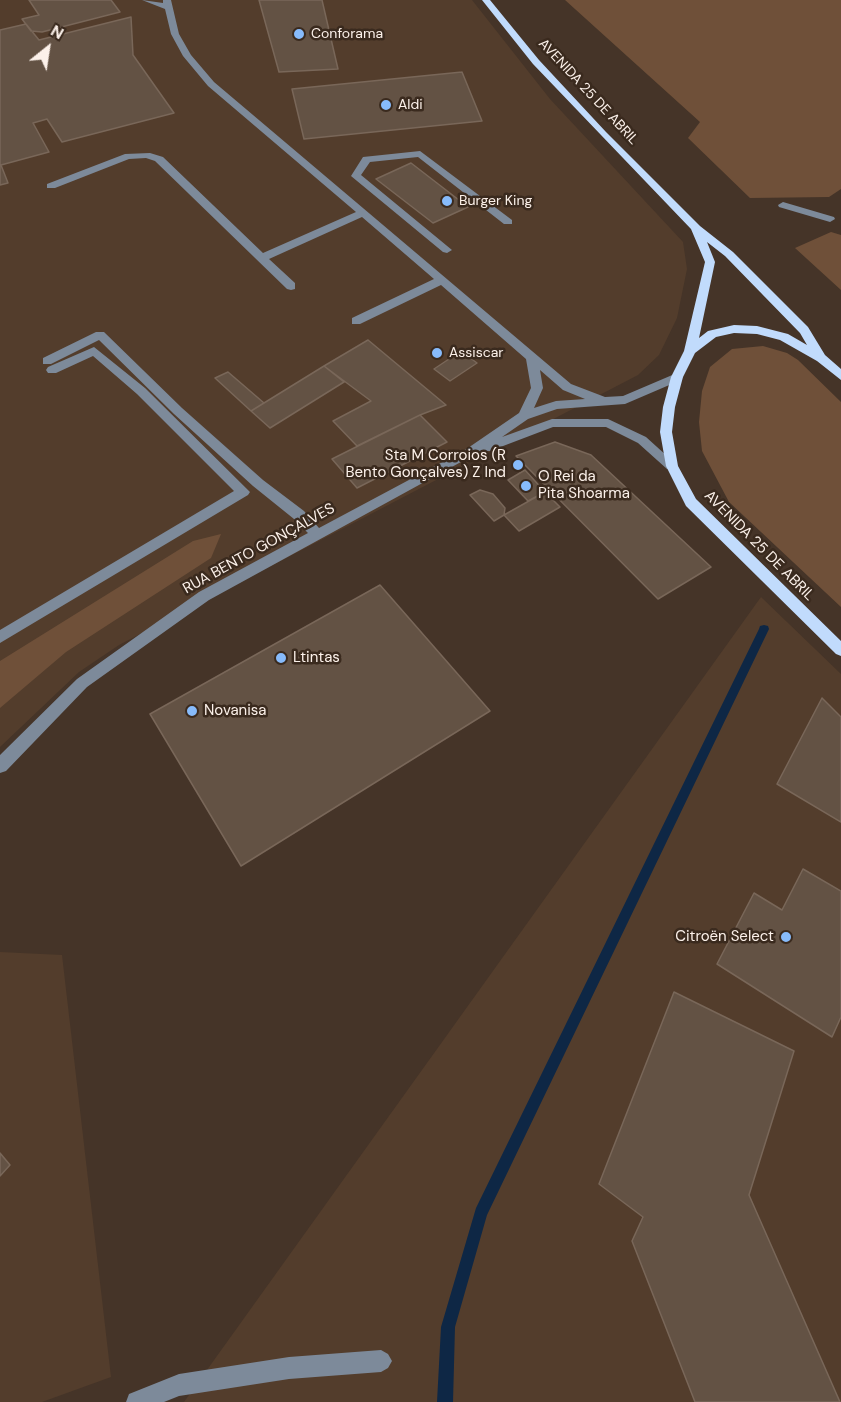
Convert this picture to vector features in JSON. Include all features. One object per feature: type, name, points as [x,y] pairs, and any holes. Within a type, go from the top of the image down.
[{"type":"main road","name":"AVENIDA 25 DE ABRIL","points":[[486,0],[564,93],[696,228],[729,254],[804,330],[820,358]]},
{"type":"main road","name":"AVENIDA 25 DE ABRIL","points":[[696,228],[710,262],[690,351],[677,377],[669,406],[666,432],[672,466],[691,502],[841,650]]},
{"type":"main road","name":"AVENIDA 25 DE ABRIL","points":[[690,351],[712,334],[734,329],[757,330],[784,337],[820,358],[841,376]]},
{"type":"street","points":[[146,0],[167,3],[175,34],[187,56],[211,84],[567,387],[604,402]]},
{"type":"street","points":[[447,250],[356,176],[368,159],[420,154],[508,222]]},
{"type":"street","points":[[51,186],[128,156],[147,155],[165,164],[291,286]]},
{"type":"street","points":[[783,205],[830,219]]},
{"type":"street","points":[[262,258],[364,212]]},
{"type":"street","points":[[356,321],[442,280]]},
{"type":"street","points":[[0,637],[243,492],[141,391],[94,351],[48,366],[100,335],[178,411],[258,483],[306,521],[318,535]]},
{"type":"street","points":[[524,416],[537,388],[532,357]]},
{"type":"street","points":[[469,453],[524,416],[556,405],[625,400],[677,377]]},
{"type":"street","points":[[469,453],[552,423],[608,423],[642,440],[672,466]]},
{"type":"street","name":"RUA BENTO GONÇALVES","points":[[0,766],[82,682],[204,596],[469,453]]},
{"type":"street","points":[[137,1402],[179,1385],[289,1368],[381,1361]]},
{"type":"shaded area","points":[[0,0],[472,0],[550,99],[683,242],[687,269],[677,318],[659,355],[638,375],[119,645],[79,672],[0,747]]},
{"type":"shaded area","points":[[565,0],[841,0],[841,189],[829,197],[750,198],[688,138],[700,122]]},
{"type":"shaded area","points":[[831,232],[841,235],[841,290],[795,248]]},
{"type":"shaded area","points":[[763,346],[787,353],[798,360],[841,402],[841,607],[729,502],[702,451],[699,422],[702,391],[710,367],[732,349]]},
{"type":"shaded area","points":[[221,534],[211,558],[66,652],[0,708],[0,661],[193,541]]},
{"type":"shaded area","points":[[761,597],[841,674],[841,1402],[184,1402]]},
{"type":"shaded area","points":[[0,952],[62,955],[111,1377],[42,1402],[0,1402]]},
{"type":"building","points":[[29,0],[111,0],[120,12],[42,32],[31,31],[22,19],[39,15]]},
{"type":"building","name":"Conforama","points":[[259,0],[322,0],[338,69],[279,72]]},
{"type":"building","points":[[131,17],[133,55],[174,113],[62,142],[47,119],[33,123],[49,152],[1,165],[8,183],[0,185],[0,30],[26,24],[39,40]]},
{"type":"building","name":"Aldi","points":[[462,72],[482,121],[304,139],[292,89]]},
{"type":"building","points":[[411,163],[468,207],[433,223],[376,179]]},
{"type":"building","points":[[368,340],[446,405],[357,446],[333,421],[371,401],[324,366]]},
{"type":"building","points":[[461,351],[477,363],[450,381],[434,369]]},
{"type":"building","points":[[324,366],[344,382],[270,428],[251,411]]},
{"type":"building","points":[[228,372],[264,403],[251,411],[215,378]]},
{"type":"building","points":[[420,415],[447,442],[357,488],[332,459]]},
{"type":"building","points":[[555,442],[591,455],[711,567],[658,599],[516,456]]},
{"type":"building","name":"O Rei da Pita Shoarma","points":[[525,470],[545,492],[528,501],[508,480]]},
{"type":"building","points":[[480,490],[493,494],[505,508],[504,515],[494,521],[470,495]]},
{"type":"building","points":[[545,492],[560,507],[519,531],[504,515]]},
{"type":"building","points":[[380,585],[490,711],[241,866],[150,714]]},
{"type":"building","points":[[822,698],[841,717],[841,822],[777,784]]},
{"type":"building","name":"Citroën Select","points":[[803,869],[841,891],[841,1017],[832,1037],[717,964],[754,893],[782,910]]},
{"type":"building","points":[[674,992],[794,1051],[749,1195],[840,1402],[695,1402],[632,1241],[643,1217],[599,1184]]},
{"type":"building","points":[[0,1153],[10,1165],[0,1176]]},
{"type":"waterway","points":[[445,1402],[448,1327],[481,1213],[764,629]]},
{"type":"place","name":"Conforama","points":[[299,34]]},
{"type":"place","name":"Aldi","points":[[386,105]]},
{"type":"place","name":"Burger King","points":[[447,201]]},
{"type":"place","name":"Assiscar","points":[[437,353]]},
{"type":"place","name":"Sta M Corroios (R Bento Gonçalves) Z Ind","points":[[518,465]]},
{"type":"place","name":"O Rei da Pita Shoarma","points":[[526,486]]},
{"type":"place","name":"Ltintas","points":[[281,658]]},
{"type":"place","name":"Novanisa","points":[[192,711]]},
{"type":"place","name":"Citroën Select","points":[[786,937]]}]
